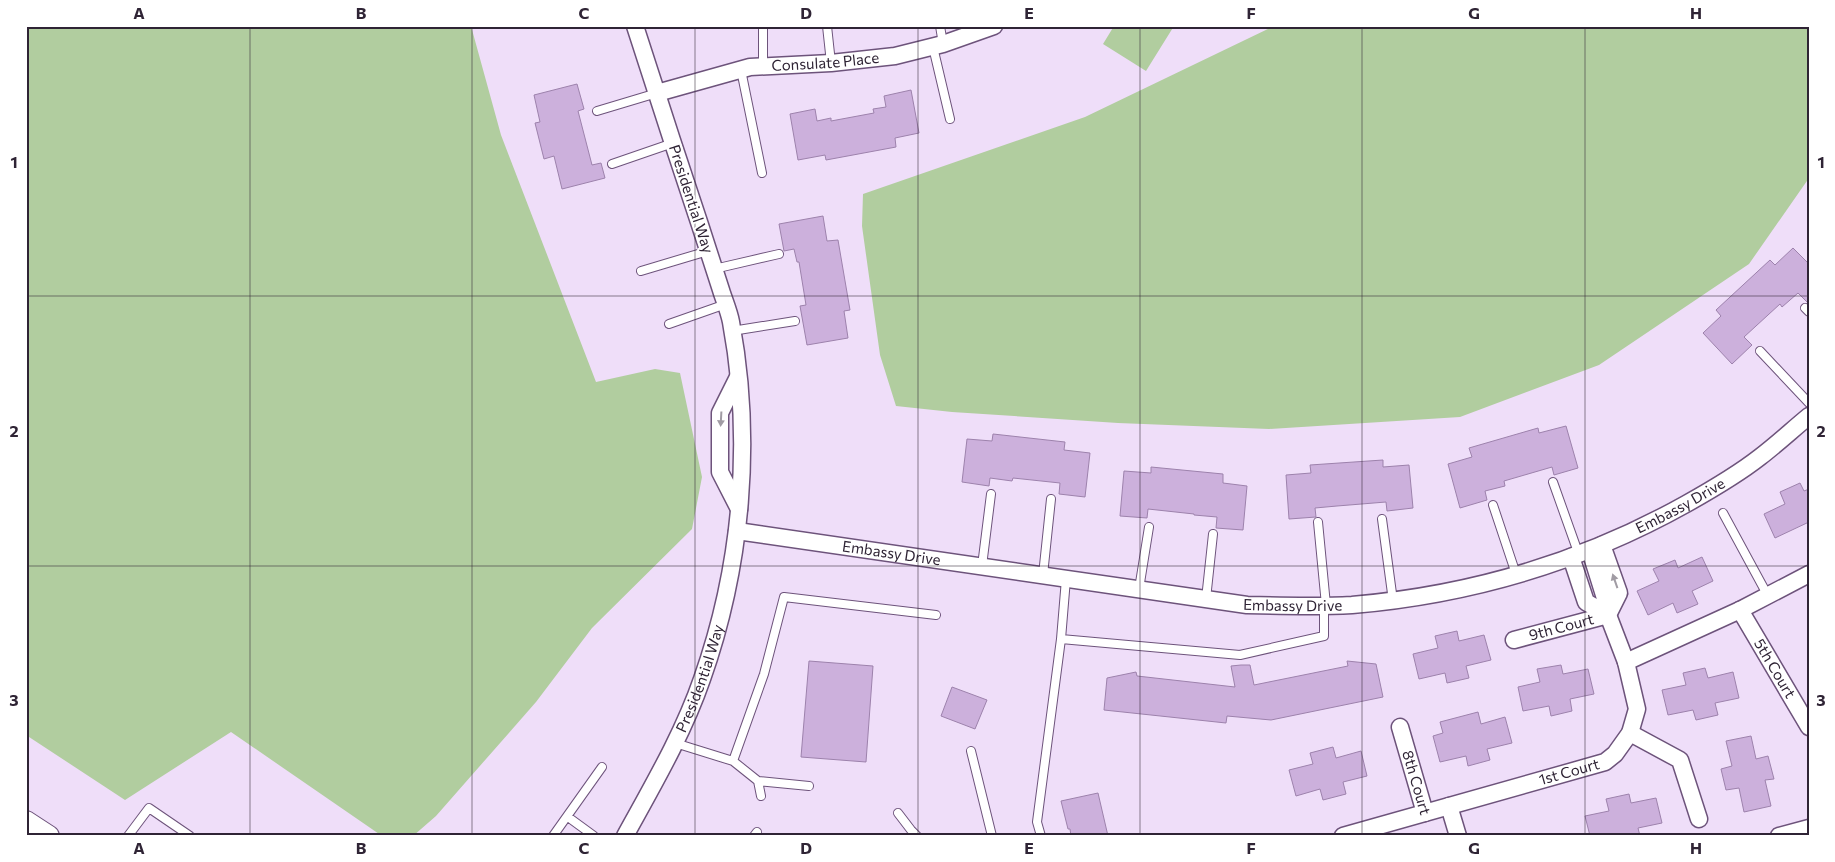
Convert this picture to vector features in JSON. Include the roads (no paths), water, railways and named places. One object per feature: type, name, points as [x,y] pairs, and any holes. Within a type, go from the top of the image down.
[{"type":"street","name":"Presidential Way","points":[[627,835],[675,743],[702,680],[718,627],[730,574],[739,509],[752,484],[751,407],[739,375],[726,304],[635,26]]},
{"type":"street","name":"Consulate Place","points":[[657,93],[741,70],[894,56],[938,46],[994,26]]},
{"type":"street","points":[[739,375],[720,413],[720,472],[739,509]]},
{"type":"street","name":"Embassy Drive","points":[[737,531],[1247,605],[1325,606],[1393,600],[1467,588],[1516,575],[1585,552],[1660,519],[1711,490],[1760,458],[1809,416]]},
{"type":"street","name":"1st Court","points":[[1425,813],[1605,762],[1619,749],[1630,733],[1637,709],[1626,662],[1608,615],[1604,595],[1585,552]]},
{"type":"street","points":[[1626,662],[1740,610],[1809,574]]},
{"type":"street","name":"5th Court","points":[[1740,610],[1809,726]]},
{"type":"street","name":"9th Court","points":[[1514,640],[1608,615]]},
{"type":"street","name":"8th Court","points":[[1344,836],[1425,813],[1400,727]]},
{"type":"street","points":[[1630,733],[1680,760],[1699,819]]},
{"type":"street","points":[[1449,806],[1458,836]]},
{"type":"street","points":[[26,821],[49,836]]},
{"type":"street","points":[[1779,836],[1809,828]]},
{"type":"lane","points":[[763,26],[763,67]]},
{"type":"lane","points":[[827,26],[831,63]]},
{"type":"lane","points":[[940,26],[938,46],[950,119]]},
{"type":"lane","points":[[741,70],[762,173]]},
{"type":"lane","points":[[596,111],[657,93]]},
{"type":"lane","points":[[612,164],[673,144]]},
{"type":"lane","points":[[641,271],[708,251]]},
{"type":"lane","points":[[714,269],[779,254]]},
{"type":"lane","points":[[669,324],[726,304]]},
{"type":"lane","points":[[732,331],[796,321]]},
{"type":"lane","points":[[1760,352],[1809,403]]},
{"type":"lane","points":[[1553,482],[1585,552]]},
{"type":"lane","points":[[982,566],[991,494]]},
{"type":"lane","points":[[1043,575],[1051,499]]},
{"type":"lane","points":[[1493,505],[1516,575]]},
{"type":"lane","points":[[1723,513],[1768,596]]},
{"type":"lane","points":[[1382,519],[1393,600]]},
{"type":"lane","points":[[1061,639],[1240,655],[1324,636],[1325,606],[1318,522]]},
{"type":"lane","points":[[1139,589],[1149,527]]},
{"type":"lane","points":[[1206,599],[1212,534]]},
{"type":"lane","points":[[1041,836],[1038,822],[1061,639],[1066,579]]},
{"type":"lane","points":[[733,761],[764,674],[784,597],[936,615]]},
{"type":"lane","points":[[675,743],[733,761],[758,781],[809,786]]},
{"type":"lane","points":[[971,751],[992,836]]},
{"type":"lane","points":[[554,836],[602,767]]},
{"type":"lane","points":[[758,781],[761,796]]},
{"type":"lane","points":[[128,836],[149,808],[190,836]]},
{"type":"lane","points":[[898,813],[917,836]]},
{"type":"lane","points":[[568,817],[594,836]]}]
